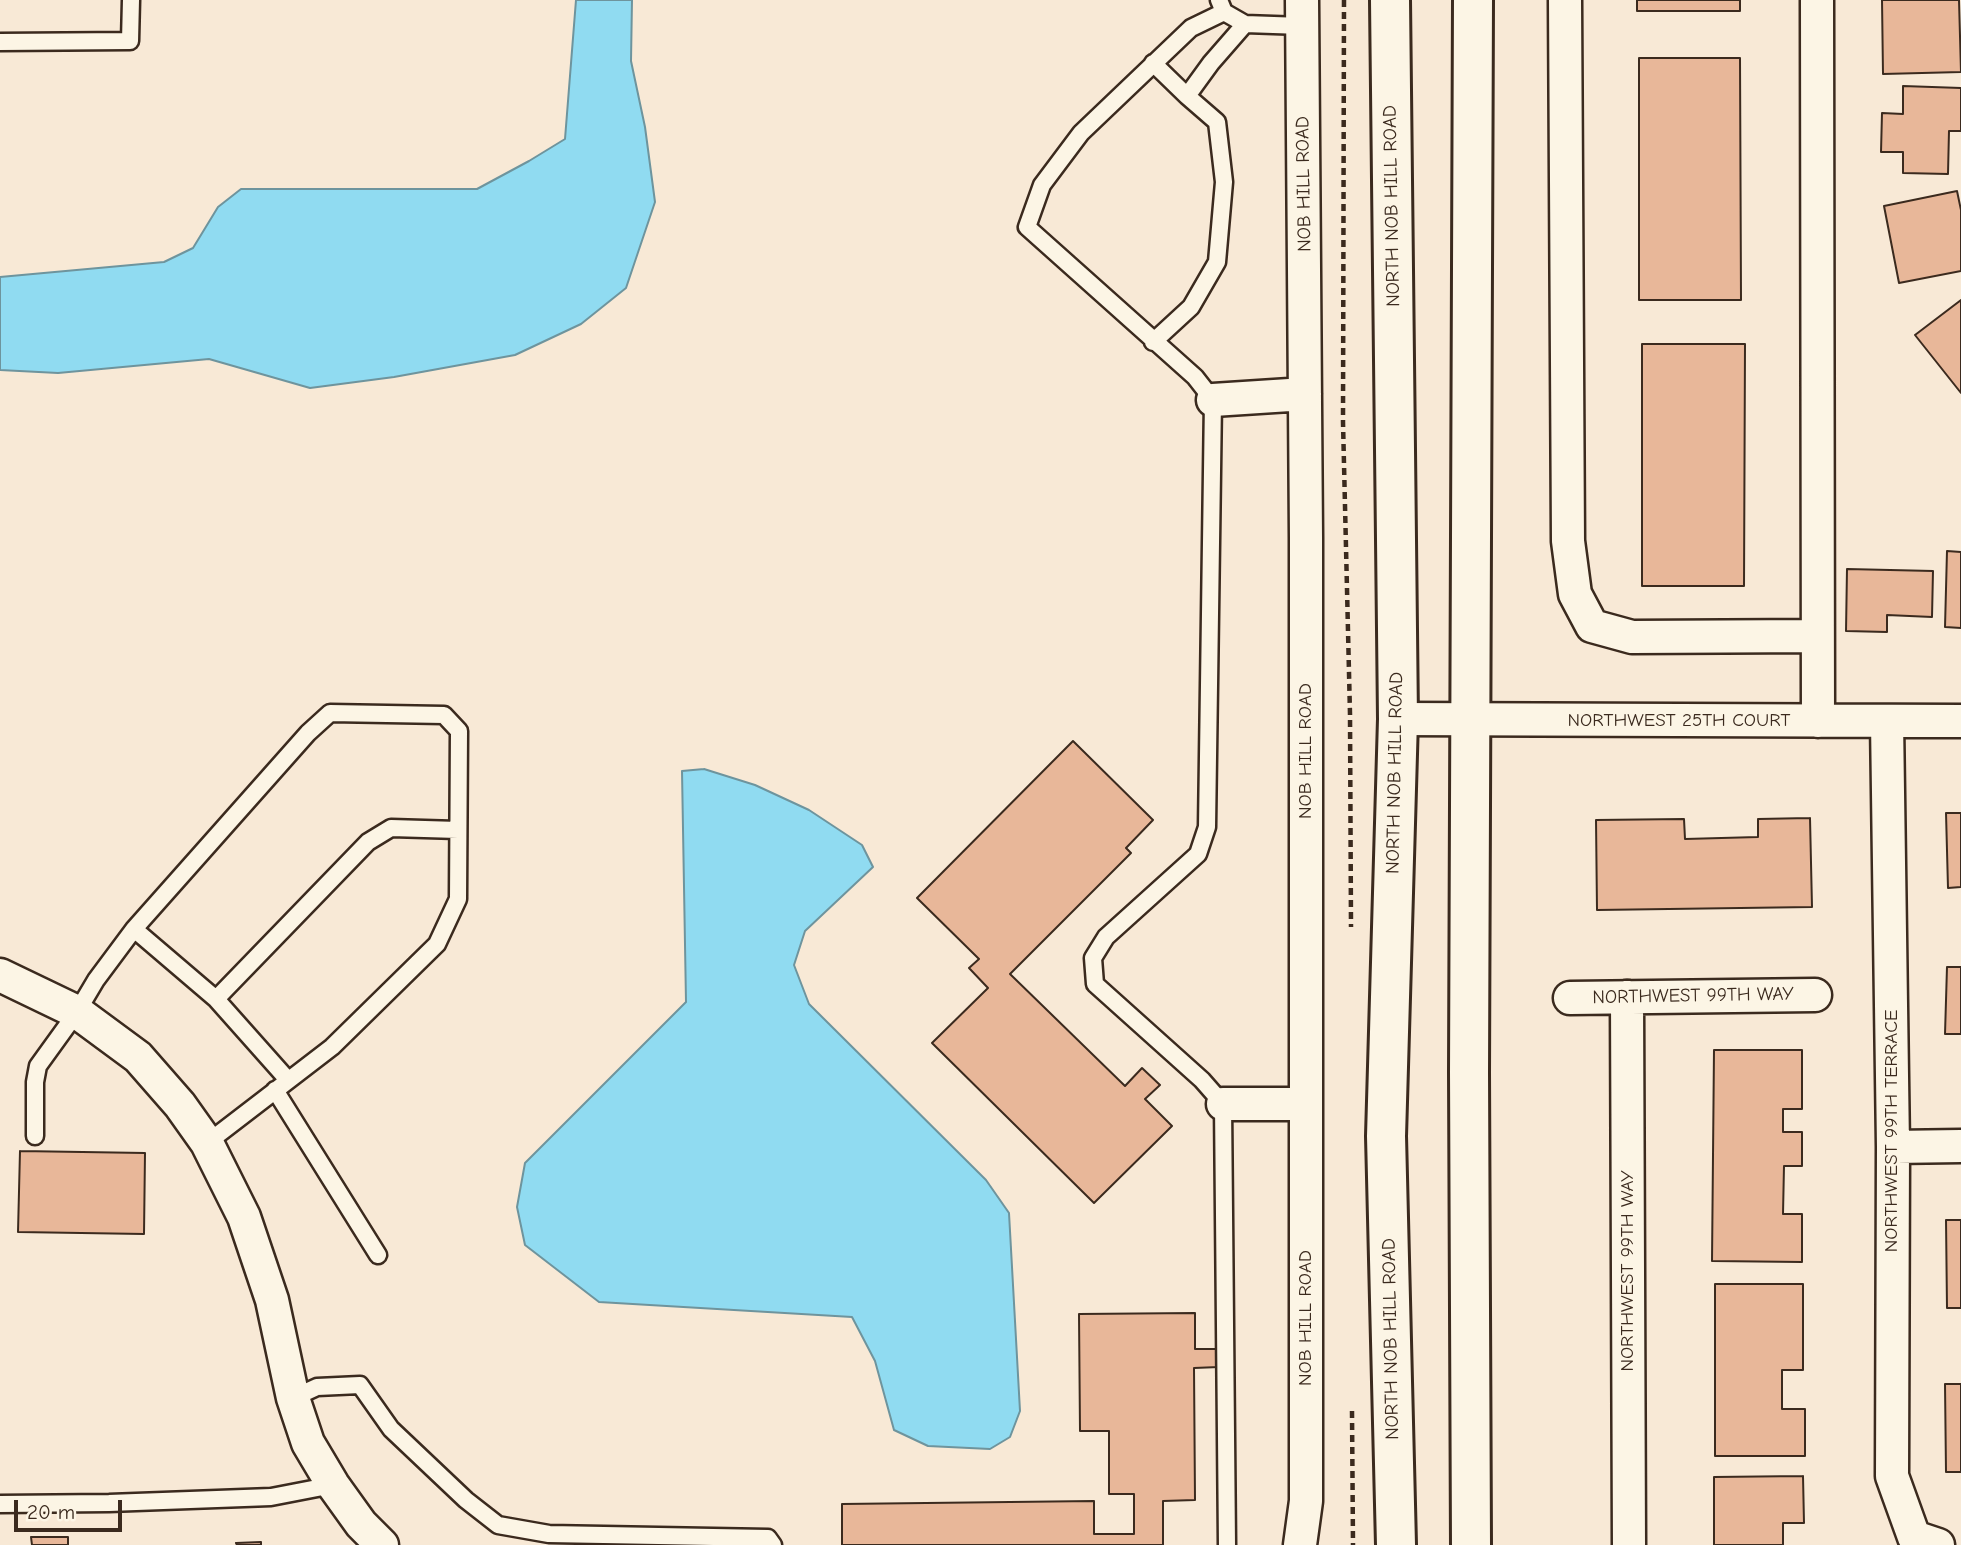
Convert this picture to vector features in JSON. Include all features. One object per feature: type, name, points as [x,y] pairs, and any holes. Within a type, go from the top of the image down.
[{"type":"main road","name":"NORTH NOB HILL ROAD","points":[[1390,0],[1398,719],[1386,1136],[1396,1545]]},
{"type":"main road","points":[[1471,1545],[1469,720],[1473,0]]},
{"type":"street","points":[[1564,0],[1568,541],[1575,594],[1592,626],[1632,637],[1817,636]]},
{"type":"street","points":[[1816,0],[1818,721]]},
{"type":"street","name":"NOB HILL ROAD","points":[[1300,1545],[1307,1501],[1306,394],[1302,13]]},
{"type":"street","points":[[1213,400],[1306,394]]},
{"type":"street","name":"NORTHWEST 25TH COURT","points":[[1398,719],[1961,721]]},
{"type":"street","name":"NORTHWEST 99TH TERRACE","points":[[1887,721],[1893,1147],[1892,1476],[1926,1541]]},
{"type":"street","points":[[0,975],[77,1012],[138,1057],[180,1105],[207,1143],[244,1217],[272,1300],[293,1398],[308,1443],[361,1524],[382,1545]]},
{"type":"street","name":"NORTHWEST 99TH WAY","points":[[1570,998],[1815,995]]},
{"type":"street","name":"NORTHWEST 99TH WAY","points":[[1627,997],[1629,1545]]},
{"type":"street","points":[[1223,1104],[1307,1104]]},
{"type":"street","points":[[1893,1147],[1961,1146]]},
{"type":"lane","points":[[0,42],[130,41],[131,0]]},
{"type":"lane","points":[[1227,1545],[1223,1104],[1202,1080],[1095,984],[1093,958],[1106,937],[1198,854],[1207,827],[1213,400],[1195,377],[1027,227],[1042,185],[1081,133],[1153,63],[1191,28],[1222,6],[1245,24]]},
{"type":"lane","points":[[1187,96],[1245,24],[1302,13]]},
{"type":"lane","points":[[1153,63],[1217,122],[1224,182],[1217,262],[1191,307],[1153,342]]},
{"type":"lane","points":[[35,1136],[35,1082],[38,1066],[77,1012],[96,980],[134,929],[308,733],[330,713],[444,715],[459,731],[458,899],[437,944],[331,1047],[207,1143]]},
{"type":"lane","points":[[216,999],[368,842],[391,828],[458,830]]},
{"type":"lane","points":[[134,929],[216,999],[282,1085],[378,1255]]},
{"type":"lane","points":[[293,1398],[317,1387],[360,1385],[391,1429],[466,1500],[498,1525],[549,1534],[768,1538],[773,1545]]},
{"type":"lane","points":[[0,1504],[271,1497],[333,1485]]},
{"type":"path","points":[[1344,0],[1343,422],[1351,931]]},
{"type":"path","points":[[1352,1405],[1353,1545]]},
{"type":"water","points":[[576,0],[632,0],[631,61],[645,127],[655,202],[626,288],[581,324],[515,355],[394,377],[310,388],[209,359],[58,373],[0,370],[0,277],[164,262],[193,248],[218,207],[241,189],[477,189],[565,139]]},
{"type":"water","points":[[704,769],[755,785],[809,810],[862,845],[873,867],[805,931],[794,965],[809,1004],[986,1180],[1009,1213],[1020,1411],[1010,1437],[990,1449],[928,1446],[894,1430],[875,1361],[852,1317],[599,1302],[525,1245],[517,1207],[525,1163],[686,1002],[682,771]]},
{"type":"building","points":[[1637,0],[1740,0],[1740,11],[1637,11]]},
{"type":"building","points":[[1882,0],[1959,0],[1961,72],[1883,74]]},
{"type":"building","points":[[1639,58],[1740,58],[1741,300],[1639,300]]},
{"type":"building","points":[[1903,86],[1961,88],[1961,131],[1949,131],[1948,174],[1903,173],[1903,152],[1881,152],[1882,113],[1903,114]]},
{"type":"building","points":[[1957,191],[1961,210],[1961,271],[1899,283],[1884,206]]},
{"type":"building","points":[[1961,300],[1961,393],[1915,335]]},
{"type":"building","points":[[1642,344],[1745,344],[1744,586],[1642,586]]},
{"type":"building","points":[[1947,551],[1961,552],[1961,628],[1945,627]]},
{"type":"building","points":[[1847,569],[1933,571],[1932,617],[1887,615],[1887,632],[1846,631]]},
{"type":"building","points":[[1073,741],[1153,820],[1126,848],[1131,853],[1010,974],[1125,1086],[1142,1068],[1160,1085],[1145,1099],[1172,1126],[1094,1203],[932,1043],[988,988],[969,968],[979,959],[917,898]]},
{"type":"building","points":[[1946,813],[1961,813],[1961,887],[1948,888]]},
{"type":"building","points":[[1810,818],[1812,907],[1597,910],[1596,820],[1684,819],[1685,839],[1758,837],[1758,819]]},
{"type":"building","points":[[1947,967],[1961,967],[1961,1034],[1945,1034]]},
{"type":"building","points":[[1714,1050],[1802,1050],[1802,1109],[1783,1109],[1783,1132],[1802,1132],[1802,1166],[1784,1166],[1783,1214],[1802,1214],[1802,1262],[1712,1261]]},
{"type":"building","points":[[20,1151],[145,1153],[144,1234],[18,1232]]},
{"type":"building","points":[[1946,1220],[1961,1220],[1961,1308],[1947,1308]]},
{"type":"building","points":[[1715,1284],[1803,1284],[1803,1370],[1782,1370],[1782,1409],[1805,1409],[1805,1456],[1715,1456]]},
{"type":"building","points":[[1195,1313],[1195,1349],[1218,1349],[1219,1367],[1194,1368],[1195,1500],[1163,1501],[1163,1545],[842,1545],[842,1504],[1094,1501],[1094,1534],[1134,1534],[1134,1494],[1109,1494],[1109,1431],[1080,1431],[1079,1314]]},
{"type":"building","points":[[1945,1384],[1961,1384],[1961,1472],[1946,1472]]},
{"type":"building","points":[[1803,1476],[1804,1523],[1783,1523],[1783,1545],[1714,1545],[1714,1477]]},
{"type":"building","points":[[31,1537],[68,1537],[68,1545],[32,1545]]},
{"type":"building","points":[[261,1542],[261,1545],[236,1543]]}]
